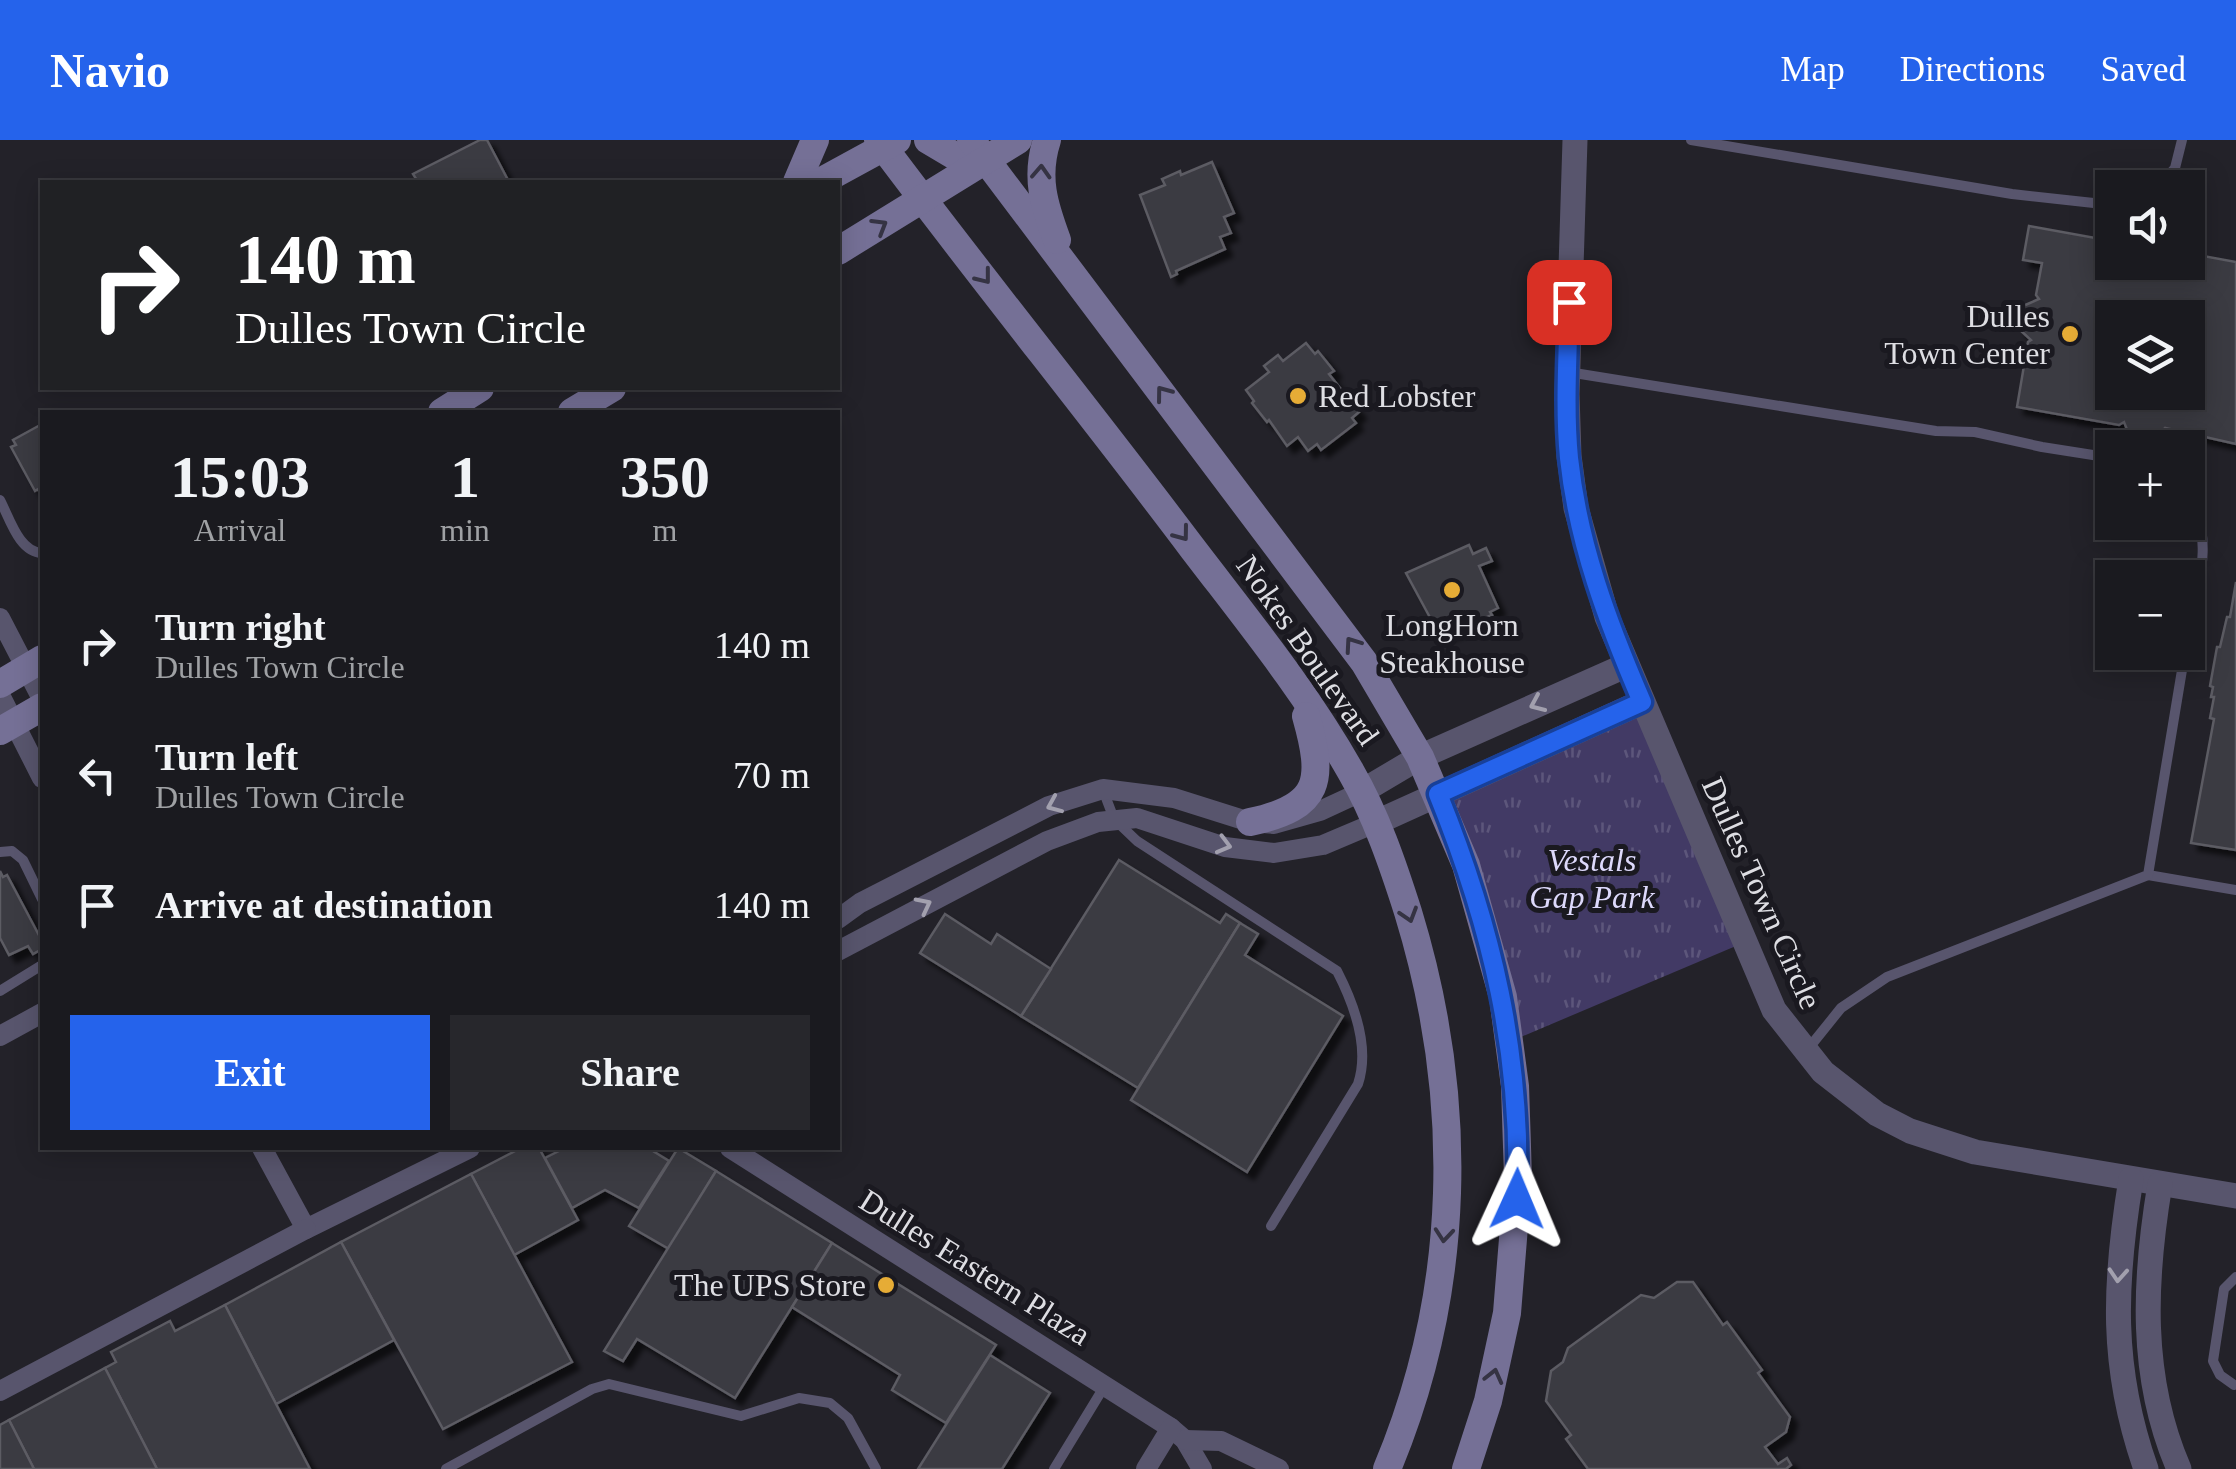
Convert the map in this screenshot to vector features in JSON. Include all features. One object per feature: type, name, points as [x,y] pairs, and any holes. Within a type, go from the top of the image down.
[{"type":"main road","points":[[797,180],[815,140]]},
{"type":"main road","points":[[928,140],[960,159],[1018,140]]},
{"type":"main road","points":[[1046,140],[1040,188],[1068,270]]},
{"type":"main road","points":[[823,180],[886,142]]},
{"type":"main road","name":"Nokes Boulevard","points":[[886,142],[923,200],[1079,397],[1299,690],[1362,792],[1398,879],[1434,1012],[1448,1153],[1444,1238],[1433,1324],[1422,1373],[1387,1469]]},
{"type":"main road","points":[[840,250],[923,200],[978,151]]},
{"type":"main road","name":"Nokes Boulevard","points":[[978,151],[1338,624],[1389,700],[1420,757],[1466,864],[1496,967],[1510,1042],[1518,1132],[1510,1293],[1472,1461]]},
{"type":"main road","points":[[445,410],[477,390]]},
{"type":"main road","points":[[575,410],[609,390]]},
{"type":"main road","points":[[0,684],[35,664]]},
{"type":"main road","points":[[1250,822],[1289,811],[1312,793],[1316,753],[1299,690]]},
{"type":"main road","points":[[7,727],[40,708]]},
{"type":"street","name":"Dulles Town Circle","points":[[1575,140],[1567,372],[1569,456],[1590,568],[1762,987],[1788,1032],[1851,1096],[1877,1114],[1939,1143],[1981,1154],[2236,1196]]},
{"type":"street","points":[[0,618],[35,664]]},
{"type":"street","points":[[840,918],[1049,806],[1103,789],[1174,798],[1250,822],[1274,824],[1293,820],[1362,792],[1420,757],[1627,665]]},
{"type":"street","points":[[0,695],[7,727],[40,775]]},
{"type":"street","points":[[840,950],[1074,828],[1137,818],[1225,847],[1274,853],[1323,844],[1642,702]]},
{"type":"street","points":[[0,1036],[40,1014]]},
{"type":"street","points":[[263,1150],[306,1230]]},
{"type":"street","points":[[0,1392],[466,1150]]},
{"type":"street","name":"Dulles Eastern Plaza","points":[[733,1150],[1178,1434],[1202,1469]]},
{"type":"street","points":[[2132,1178],[2120,1248],[2116,1319],[2127,1406],[2146,1469]]},
{"type":"street","points":[[2160,1184],[2150,1242],[2146,1313],[2157,1400],[2179,1469]]},
{"type":"street","points":[[1146,1469],[1178,1434]]},
{"type":"street","name":"Dulles Eastern Plaza","points":[[1178,1434],[1222,1441],[1279,1469]]},
{"type":"lane","points":[[1691,140],[2012,194],[2095,203]]},
{"type":"lane","points":[[2174,170],[2182,140]]},
{"type":"lane","points":[[1567,372],[1936,430],[1975,432],[2095,455]]},
{"type":"lane","points":[[0,500],[25,546],[40,552]]},
{"type":"lane","points":[[2148,875],[2182,670]]},
{"type":"lane","points":[[1103,789],[1114,819],[1137,841],[1337,971],[1348,991],[1364,1066],[1358,1084],[1271,1226]]},
{"type":"lane","points":[[0,852],[12,851],[22,860],[40,895]]},
{"type":"lane","points":[[1805,1053],[1840,1008],[1887,977],[2148,875],[2236,890]]},
{"type":"lane","points":[[0,990],[40,966]]},
{"type":"lane","points":[[2234,1385],[2220,1375],[2212,1361],[2224,1289],[2236,1277]]},
{"type":"lane","points":[[446,1469],[592,1389],[608,1384],[741,1416],[799,1398],[830,1403],[848,1418],[876,1469]]},
{"type":"lane","points":[[1054,1469],[1104,1386]]},
{"type":"green space","name":"Vestals Gap Park","points":[[1642,702],[1743,943],[1509,1042],[1438,794]]},
{"type":"building","points":[[487,140],[508,180],[417,180],[413,174]]},
{"type":"building","points":[[1212,162],[1234,213],[1224,217],[1231,233],[1220,237],[1225,249],[1176,271],[1171,277],[1140,195],[1165,185],[1162,179]]},
{"type":"building","name":"Dulles Town Center","points":[[2029,226],[2095,238],[2095,280],[2205,280],[2205,256],[2236,262],[2236,444],[2205,437],[2205,430],[2127,430],[2124,422],[2119,425],[2017,407],[2031,340],[2019,329],[2023,306],[2039,299],[2036,295],[2042,263],[2023,260]]},
{"type":"building","name":"Red Lobster","points":[[1306,343],[1334,371],[1329,374],[1359,412],[1352,418],[1356,423],[1321,450],[1317,444],[1308,451],[1298,437],[1287,446],[1246,390],[1269,372],[1264,366],[1278,355],[1283,361]]},
{"type":"building","points":[[40,425],[40,494],[11,447],[16,445],[13,440]]},
{"type":"building","name":"LongHorn Steakhouse","points":[[1469,545],[1473,554],[1486,548],[1492,561],[1479,566],[1498,608],[1490,612],[1492,615],[1440,636],[1406,573]]},
{"type":"building","points":[[2236,582],[2236,850],[2191,843],[2214,719],[2210,718],[2214,697],[2210,686]]},
{"type":"building","points":[[1119,860],[1220,923],[1226,914],[1240,923],[1138,1088],[1021,1016]]},
{"type":"building","points":[[0,871],[3,877],[7,875],[40,937],[40,950],[33,954],[28,946],[9,955],[0,938]]},
{"type":"building","points":[[945,914],[991,944],[997,934],[1051,969],[1021,1016],[920,953]]},
{"type":"building","points":[[1240,923],[1258,934],[1245,955],[1343,1016],[1247,1172],[1131,1100]]},
{"type":"building","points":[[517,1150],[540,1150],[578,1220],[514,1255],[471,1174]]},
{"type":"building","points":[[561,1150],[651,1150],[669,1161],[639,1208],[605,1190],[572,1208],[545,1158]]},
{"type":"building","points":[[677,1150],[716,1171],[669,1249],[629,1226]]},
{"type":"building","points":[[716,1171],[832,1243],[735,1398],[637,1339],[623,1361],[604,1351]]},
{"type":"building","points":[[471,1174],[572,1362],[443,1429],[341,1242]]},
{"type":"building","points":[[341,1242],[394,1340],[276,1404],[225,1305]]},
{"type":"building","points":[[832,1243],[996,1345],[946,1423],[892,1390],[900,1375],[792,1307]]},
{"type":"building","points":[[1677,1282],[1693,1282],[1723,1325],[1727,1322],[1790,1417],[1786,1432],[1765,1447],[1778,1464],[1787,1458],[1791,1465],[1786,1469],[1588,1469],[1566,1439],[1571,1435],[1546,1401],[1551,1371],[1563,1362],[1568,1348],[1641,1295],[1654,1298]]},
{"type":"building","points":[[225,1305],[310,1469],[157,1469],[105,1368],[116,1362],[111,1352],[170,1321],[175,1331]]},
{"type":"building","points":[[990,1355],[1050,1393],[1002,1469],[918,1469]]},
{"type":"building","points":[[105,1368],[157,1469],[34,1469],[9,1420]]},
{"type":"building","points":[[9,1420],[34,1469],[0,1469],[0,1425]]},
{"type":"place","name":"Dulles Town Center","points":[[2070,334]]},
{"type":"place","name":"Red Lobster","points":[[1298,396]]},
{"type":"place","name":"LongHorn Steakhouse","points":[[1452,590]]},
{"type":"place","name":"The UPS Store","points":[[886,1285]]},
{"type":"route","points":[[1517,1199],[1515,1086],[1502,996],[1480,907],[1438,794],[1642,702],[1590,568],[1576,508],[1567,425],[1569,302]]}]
